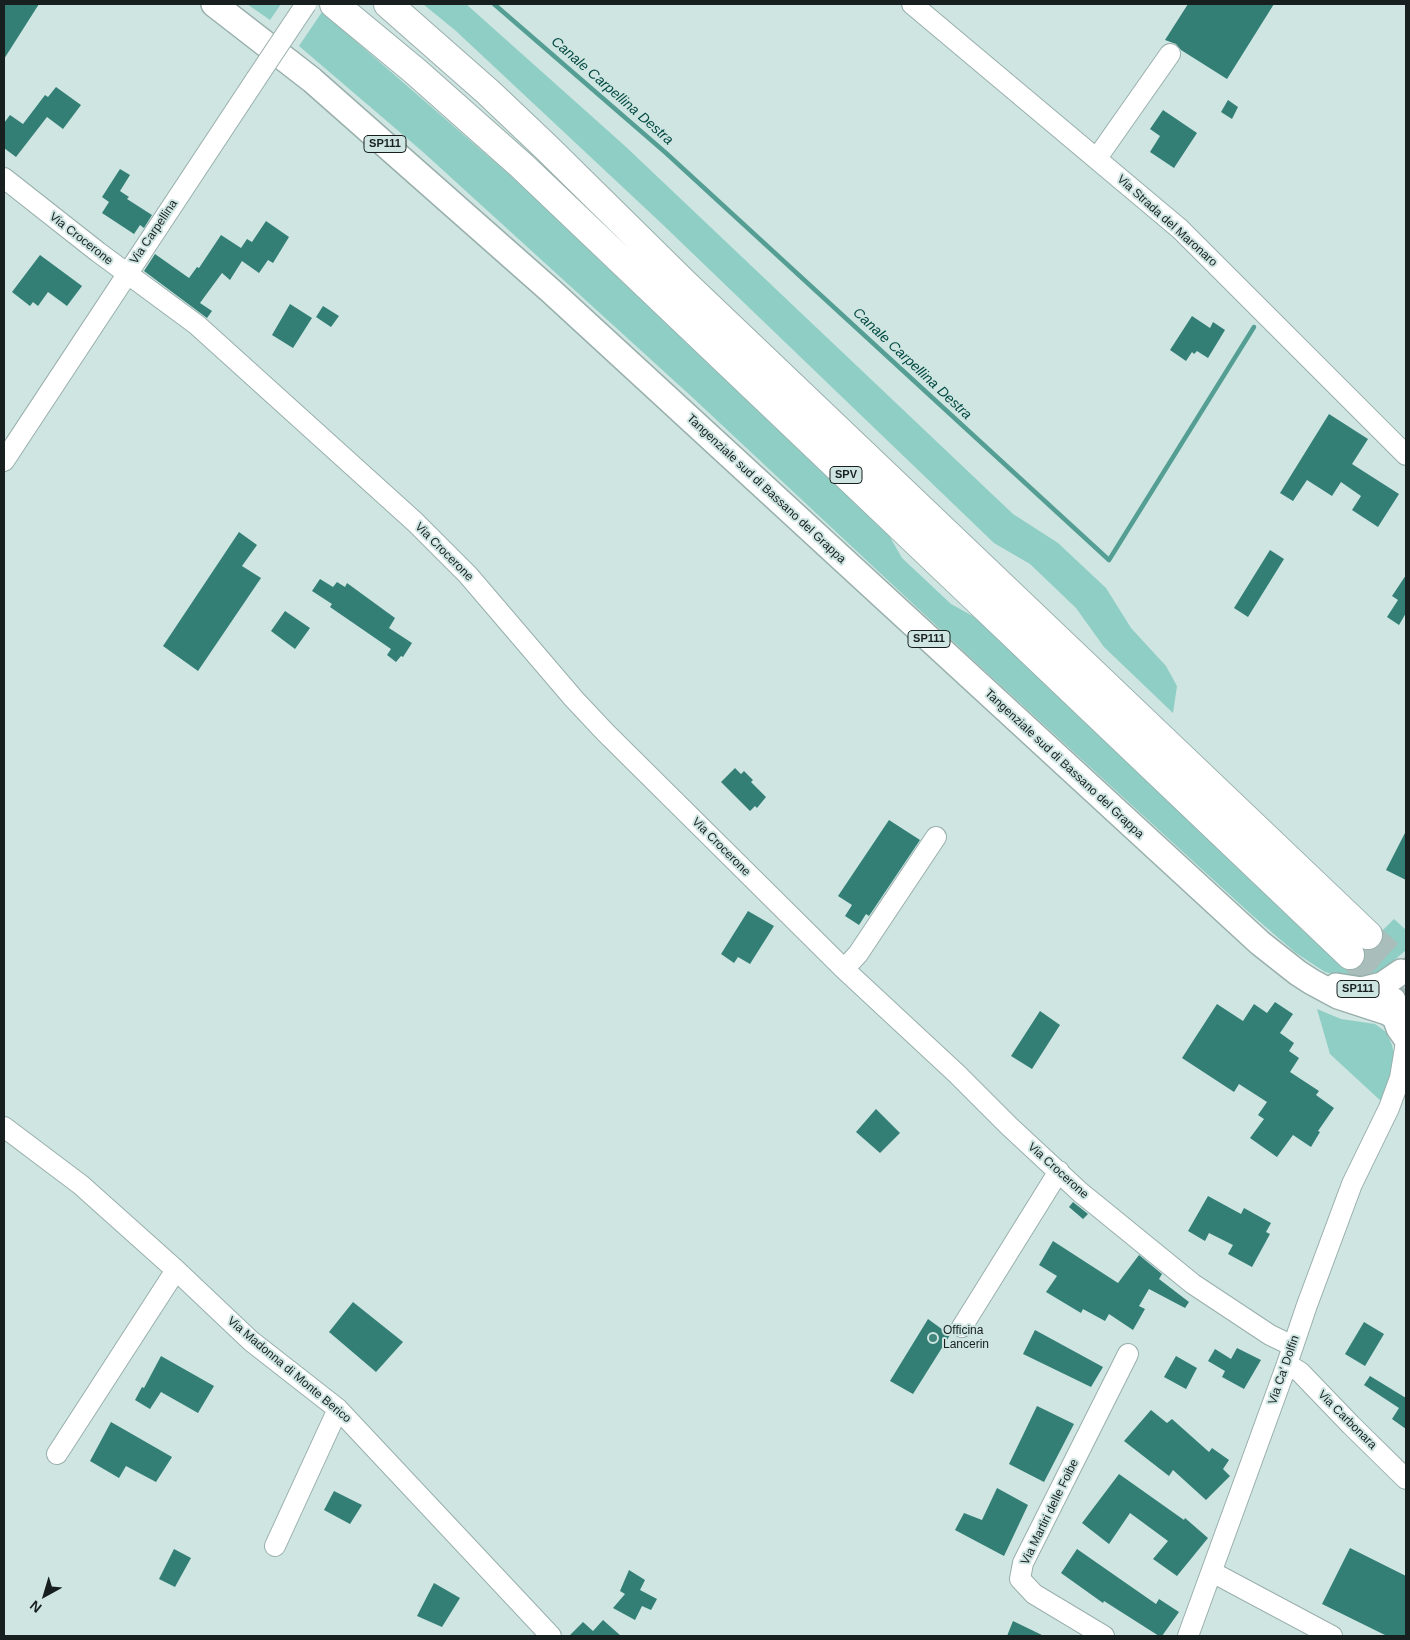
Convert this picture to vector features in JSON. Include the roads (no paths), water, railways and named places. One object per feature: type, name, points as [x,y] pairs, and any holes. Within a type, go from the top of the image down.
[{"type":"highway","name":"SPV","points":[[334,4],[415,71],[522,166],[1350,954]]},
{"type":"highway","name":"SPV","points":[[388,4],[440,48],[528,130],[683,282],[1368,935]]},
{"type":"main road","name":"Tangenziale sud di Bassano del Grappa","points":[[214,4],[312,80],[551,291],[1260,943],[1298,974],[1312,982],[1338,996],[1386,1012],[1402,1032]]},
{"type":"main road","name":"Tangenziale sud di Bassano del Grappa","points":[[1312,982],[1362,990],[1382,985],[1404,969]]},
{"type":"main road","name":"Tangenziale sud di Bassano del Grappa","points":[[1402,1032],[1393,1001],[1395,986],[1404,969]]},
{"type":"street","name":"Via Carpellina","points":[[4,461],[306,4]]},
{"type":"street","name":"Via Strada del Maronaro","points":[[912,4],[1180,229],[1406,455]]},
{"type":"street","points":[[1097,158],[1170,54]]},
{"type":"street","name":"Via Crocerone","points":[[4,178],[126,274],[196,325],[415,522],[468,575],[574,699],[844,969],[1060,1171],[1080,1192],[1193,1284],[1270,1335],[1290,1355]]},
{"type":"street","points":[[844,969],[858,954],[936,838]]},
{"type":"street","name":"Via Ca' Dolfin","points":[[1188,1636],[1352,1184],[1389,1108],[1400,1078],[1402,1032]]},
{"type":"street","name":"Via Ca' Dolfin","points":[[1389,1108],[1406,1083]]},
{"type":"street","name":"Via Madonna di Monte Berico","points":[[4,1128],[81,1184],[251,1341],[338,1409],[551,1636]]},
{"type":"street","points":[[962,1328],[1060,1171]]},
{"type":"street","points":[[57,1454],[176,1270]]},
{"type":"street","name":"Via Martiri delle Foibe","points":[[1104,1636],[1034,1594],[1020,1579],[1023,1563],[1128,1354]]},
{"type":"street","name":"Via Carbonara","points":[[1290,1355],[1300,1372],[1406,1479]]},
{"type":"street","points":[[275,1546],[338,1409]]},
{"type":"street","points":[[1212,1572],[1332,1636]]},
{"type":"waterway","name":"Canale Carpellina Destra","points":[[494,4],[666,153],[1109,560],[1254,327]]},
{"type":"tunnel","points":[[1368,935],[1406,970]]},
{"type":"tunnel","points":[[1350,955],[1397,1000]]},
{"type":"place","name":"Officina Lancerin","points":[[933,1338]]}]
